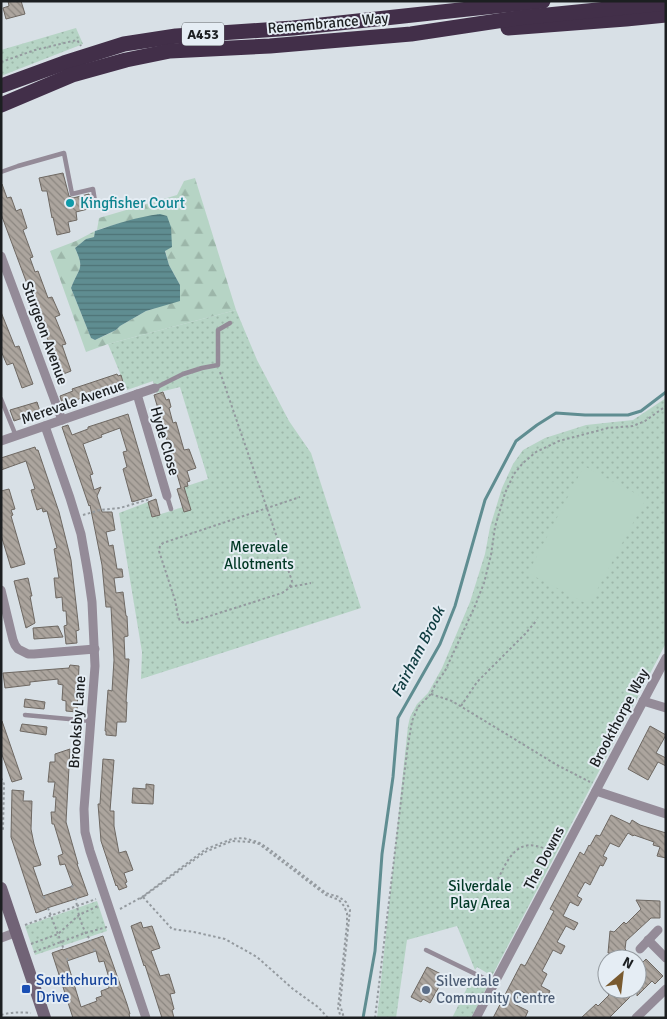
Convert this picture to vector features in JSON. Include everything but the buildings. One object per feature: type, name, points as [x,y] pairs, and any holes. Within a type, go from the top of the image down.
[{"type":"highway","points":[[412,16],[482,1]]},
{"type":"highway","name":"Remembrance Way","points":[[1,86],[124,44],[176,36],[293,28],[543,1]]},
{"type":"highway","name":"Remembrance Way","points":[[1,105],[72,75],[126,60],[170,51],[270,46],[411,34],[518,18],[666,3]]},
{"type":"highway","points":[[411,34],[537,27],[666,15]]},
{"type":"street","name":"Sturgeon Avenue","points":[[1,256],[62,420]]},
{"type":"street","name":"Merevale Avenue","points":[[1,441],[155,388]]},
{"type":"street","name":"Hyde Close","points":[[137,394],[167,496]]},
{"type":"street","name":"Brooksby Lane","points":[[45,426],[81,534],[92,602],[95,666],[84,824],[88,846],[146,1018]]},
{"type":"street","points":[[1,590],[13,640],[18,649],[34,654],[95,649]]},
{"type":"street","name":"Brookthorpe Way","points":[[597,788],[666,658]]},
{"type":"street","points":[[643,700],[666,708]]},
{"type":"street","points":[[597,788],[666,814]]},
{"type":"street","name":"The Downs","points":[[476,1018],[597,788]]},
{"type":"street","points":[[1,888],[21,929],[28,949],[45,1018]]},
{"type":"street","points":[[1,938],[21,929]]},
{"type":"street","points":[[640,948],[658,930]]},
{"type":"street","points":[[648,940],[666,958]]},
{"type":"street","points":[[636,1018],[666,989]]},
{"type":"lane","points":[[1,172],[64,153],[72,194],[93,189],[96,201]]},
{"type":"lane","points":[[155,388],[183,374],[218,365],[218,330],[230,323]]},
{"type":"lane","points":[[1,399],[16,436]]},
{"type":"lane","points":[[167,496],[171,509]]},
{"type":"lane","points":[[25,715],[91,721]]},
{"type":"lane","points":[[426,950],[494,983]]},
{"type":"path","points":[[1,62],[35,50],[77,40],[83,48]]},
{"type":"path","points":[[218,365],[292,580],[290,587]]},
{"type":"path","points":[[375,1018],[412,721],[418,707],[431,694],[445,670],[475,606],[484,583],[495,527],[505,493],[514,474],[522,463],[536,452],[559,441],[608,428],[633,426],[666,406]]},
{"type":"path","points":[[300,497],[164,543],[160,546],[159,551],[175,600],[178,616],[184,623],[282,592],[290,587],[311,583]]},
{"type":"path","points":[[76,517],[100,510],[129,506],[150,499]]},
{"type":"path","points":[[462,706],[477,682],[537,620]]},
{"type":"path","points":[[431,694],[462,706],[597,788]]},
{"type":"path","points":[[1,778],[4,784],[3,830],[1,830]]},
{"type":"path","points":[[111,914],[143,897],[205,852],[232,841],[259,844],[326,895],[339,900],[344,906],[347,913],[347,924],[338,1008],[342,1018]]},
{"type":"path","points":[[498,879],[507,861],[520,848],[528,845],[537,846],[562,855]]},
{"type":"path","points":[[72,885],[73,890]]},
{"type":"path","points":[[44,896],[46,900]]},
{"type":"path","points":[[143,897],[172,929],[225,939],[257,957],[292,989],[318,1007],[328,1018]]},
{"type":"path","points":[[76,898],[76,906],[85,933],[91,940]]},
{"type":"path","points":[[21,929],[76,906],[106,898]]},
{"type":"path","points":[[28,949],[58,934],[79,915],[106,898]]},
{"type":"path","points":[[48,908],[64,950]]},
{"type":"path","points":[[28,949],[60,942],[115,925]]},
{"type":"path","points":[[94,949],[95,953]]},
{"type":"path","points":[[67,958],[68,963]]},
{"type":"path","points":[[1,1016],[18,1012],[31,1013]]},
{"type":"green space","points":[[76,28],[83,44],[1,76],[1,50]]},
{"type":"green space","points":[[195,178],[236,310],[108,344],[86,352],[50,251],[95,231],[94,237],[86,239],[75,248],[80,261],[80,268],[71,288],[91,338],[95,340],[116,330],[146,311],[156,308],[180,285],[169,265],[165,250],[120,223],[97,230],[99,218],[177,195],[184,181]]},
{"type":"green space","name":"Merevale Allotments","points":[[236,310],[257,360],[289,421],[311,453],[361,608],[141,679],[142,652],[119,513],[148,502],[152,517],[183,507],[184,512],[191,510],[184,487],[208,479],[180,387],[156,393],[153,381],[127,390],[108,344]]},
{"type":"green space","name":"Silverdale Play Area","points":[[666,398],[666,643],[492,976],[477,967],[475,970],[457,926],[407,940],[396,1018],[377,1018],[410,717],[417,704],[428,693],[442,668],[470,602],[502,488],[513,464],[523,450],[545,438],[586,425],[633,420]]},
{"type":"green space","points":[[584,466],[646,499],[589,605],[528,573]]},
{"type":"green space","points":[[97,901],[107,931],[35,955],[25,926]]},
{"type":"green space","points":[[472,978],[488,985],[471,1018],[452,1018]]},
{"type":"water","points":[[160,214],[167,216],[171,227],[172,247],[165,251],[169,265],[180,285],[180,301],[146,311],[116,330],[95,340],[91,338],[71,288],[80,268],[80,261],[75,248],[86,239],[94,237],[95,231],[119,223]]},
{"type":"waterway","name":"Fairham Brook","points":[[363,1018],[375,951],[382,854],[393,777],[398,718],[440,644],[455,606],[485,500],[516,441],[556,413],[628,415],[641,411],[666,392]]},
{"type":"place","name":"Kingfisher Court","points":[[70,203]]},
{"type":"place","name":"Southchurch Drive","points":[[26,989]]},
{"type":"place","name":"Silverdale Community Centre","points":[[426,990]]}]
